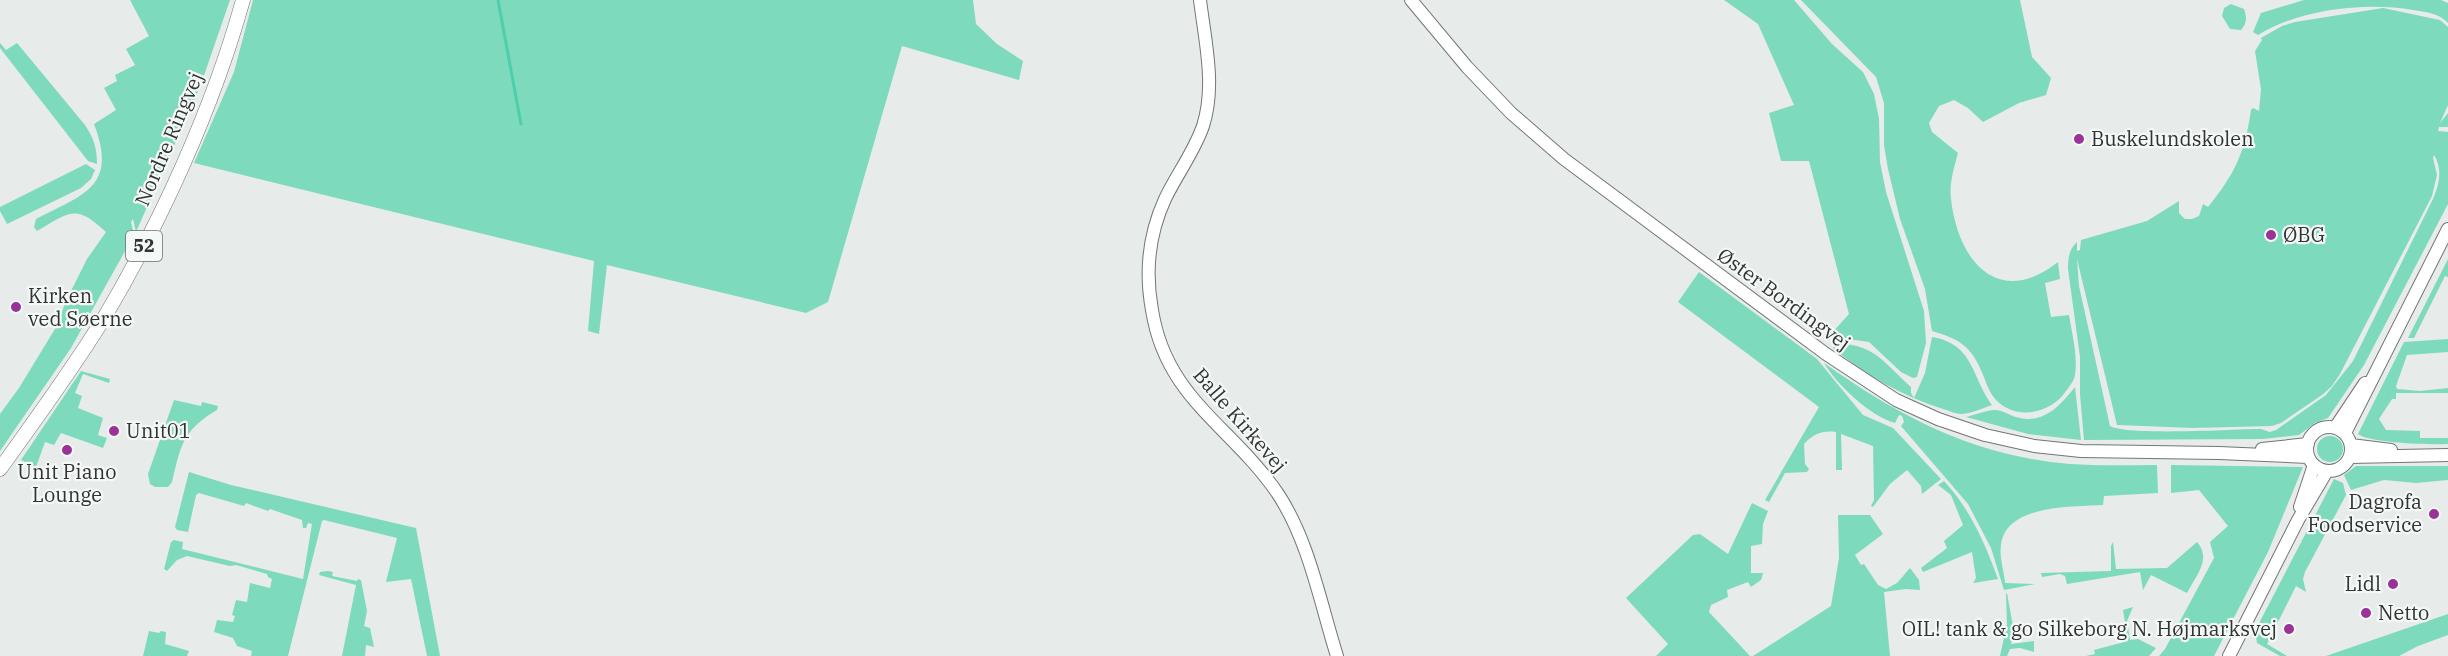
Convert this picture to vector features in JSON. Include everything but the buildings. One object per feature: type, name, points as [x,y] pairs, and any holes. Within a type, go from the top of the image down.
[{"type":"main road","name":"Nordre Ringvej","points":[[0,469],[102,320],[135,264],[200,123],[223,64],[243,0]]},
{"type":"street","name":"Balle Kirkevej","points":[[1200,0],[1209,71],[1208,106],[1194,147],[1165,199],[1154,226],[1149,257],[1148,285],[1152,312],[1164,354],[1182,387],[1264,476],[1292,520],[1305,552],[1337,656]]},
{"type":"street","name":"Øster Bordingvej","points":[[1411,0],[1467,67],[1511,113],[1564,159],[1826,354],[1862,380],[1896,400],[1938,420],[1985,435],[2034,446],[2081,451],[2310,455]]},
{"type":"street","points":[[2340,430],[2361,403],[2376,368],[2448,229]]},
{"type":"street","points":[[2298,520],[2316,431],[2326,427],[2340,430]]},
{"type":"street","points":[[2340,430],[2350,451]]},
{"type":"street","points":[[2350,451],[2448,455]]},
{"type":"street","points":[[2327,471],[2340,469],[2350,451]]},
{"type":"street","points":[[2310,455],[2327,471]]},
{"type":"street","points":[[2229,656],[2298,520],[2327,471]]},
{"type":"green space","points":[[130,0],[230,0],[200,87],[136,232],[133,219],[131,222],[134,235],[71,348],[0,451],[0,414],[19,388],[58,324],[65,303],[87,259],[106,232],[87,217],[73,213],[37,231],[34,227],[36,219],[82,195],[99,175],[102,162],[94,124],[116,110],[104,88],[117,81],[115,75],[135,65],[126,49],[149,36]]},
{"type":"green space","points":[[253,0],[973,0],[976,24],[997,44],[1023,61],[1019,80],[902,46],[828,302],[806,313],[607,265],[599,334],[588,331],[594,261],[194,163],[234,72]]},
{"type":"green space","points":[[1724,0],[1794,0],[1832,44],[1863,72],[1874,94],[1879,119],[1880,162],[1886,192],[1924,311],[1926,343],[1917,377],[1913,378],[1901,372],[1869,342],[1841,338],[1831,334],[1849,314],[1809,161],[1781,161],[1769,113],[1794,105],[1758,24]]},
{"type":"green space","points":[[1801,0],[2020,0],[2032,57],[2051,78],[2046,95],[2019,103],[1983,122],[1968,108],[1954,100],[1939,106],[1929,123],[1932,132],[1958,153],[1951,182],[1951,199],[1962,242],[1972,259],[1985,271],[2000,279],[2017,281],[2036,275],[2058,262],[2060,279],[2045,283],[2051,317],[2069,315],[2076,368],[2071,384],[2060,399],[2052,405],[2034,412],[2015,411],[2005,407],[1991,393],[1980,367],[1965,346],[1932,331],[1925,289],[1900,219],[1888,169],[1884,145],[1884,103],[1876,77]]},
{"type":"green space","points":[[2304,0],[2441,0],[2448,3],[2448,23],[2436,15],[2422,11],[2375,7],[2313,14],[2293,19],[2258,35],[2253,32],[2261,13]]},
{"type":"green space","points":[[2231,4],[2244,9],[2246,20],[2241,30],[2230,29],[2222,16],[2224,8]]},
{"type":"green space","name":"ØBG","points":[[2383,8],[2440,20],[2448,27],[2448,105],[2440,123],[2448,113],[2448,127],[2439,127],[2438,131],[2448,132],[2448,204],[2364,365],[2328,418],[2315,423],[2299,435],[2263,439],[2084,440],[2080,357],[2068,269],[2069,257],[2074,245],[2077,242],[2077,251],[2080,250],[2081,240],[2147,221],[2179,201],[2179,213],[2185,219],[2199,216],[2203,204],[2208,207],[2225,184],[2237,162],[2246,138],[2251,110],[2253,108],[2259,111],[2261,89],[2255,51],[2261,38],[2282,26]],"holes":[[[2434,155],[2437,160],[2439,177],[2433,199],[2353,361],[2326,395],[2270,432],[2261,429],[2137,431],[2110,426],[2079,286],[2077,259],[2117,425],[2193,428],[2272,426],[2281,423],[2322,395],[2340,374],[2432,196],[2437,175]]]},
{"type":"green space","points":[[0,43],[6,50],[17,43],[85,125],[94,144],[97,164],[88,161],[0,48]]},
{"type":"green space","points":[[86,164],[95,170],[91,179],[81,188],[7,224],[0,207]]},
{"type":"green space","points":[[2448,259],[2448,277],[2445,276],[2414,338],[2408,338]]},
{"type":"green space","points":[[1699,272],[1817,359],[1863,415],[1893,428],[1941,479],[1922,494],[1921,486],[1907,470],[1890,484],[1873,507],[1871,506],[1874,500],[1873,446],[1841,434],[1842,470],[1836,470],[1836,432],[1823,432],[1804,444],[1805,464],[1809,469],[1807,472],[1785,473],[1769,502],[1765,500],[1819,407],[1678,302]]},
{"type":"green space","points":[[1932,337],[1956,346],[1964,354],[1992,405],[1961,414],[1928,404],[1913,398],[1885,384],[1833,348],[1838,344],[1861,347],[1870,351],[1911,387],[1914,398],[1925,373]]},
{"type":"green space","points":[[2448,339],[2448,352],[2407,355],[2396,386],[2397,389],[2420,391],[2448,388],[2448,393],[2396,393],[2396,399],[2392,399],[2379,419],[2386,430],[2420,431],[2420,438],[2448,438],[2448,444],[2374,440],[2358,434],[2404,342]]},
{"type":"green space","points":[[1824,363],[1852,383],[1910,417],[1970,443],[2035,460],[2070,464],[2157,465],[2158,493],[2104,496],[2103,505],[2043,510],[2015,522],[2006,532],[2001,545],[2005,583],[2035,584],[2004,590],[1991,548],[1968,504],[1901,426],[1904,422],[1902,416],[1899,415],[1895,423],[1875,414],[1845,389]]},
{"type":"green space","points":[[81,371],[110,379],[109,383],[83,374],[75,393],[82,396],[78,408],[103,418],[98,435],[107,438],[103,448],[61,433],[54,445],[45,442],[36,467],[21,460]]},
{"type":"green space","points":[[2075,387],[2081,440],[2028,434],[1966,417],[1996,410],[2026,419],[2043,416],[2057,407]]},
{"type":"green space","points":[[174,400],[201,406],[202,402],[218,406],[217,410],[196,425],[185,440],[172,482],[168,487],[155,487],[150,484],[148,474]]},
{"type":"green space","points":[[2330,436],[2339,440],[2343,449],[2339,458],[2330,462],[2321,458],[2317,449],[2321,440]]},
{"type":"green space","points":[[2171,465],[2303,467],[2268,552],[2214,656],[2159,656],[2165,649],[2214,558],[2210,542],[2228,526],[2199,490],[2171,493]]},
{"type":"green space","points":[[2356,466],[2448,466],[2448,480],[2416,483],[2384,480],[2351,490],[2344,475]]},
{"type":"green space","points":[[189,472],[231,485],[416,528],[440,656],[427,656],[411,579],[386,582],[397,538],[324,520],[288,656],[251,656],[252,651],[237,646],[233,638],[214,632],[217,620],[233,622],[235,616],[232,615],[236,600],[247,602],[250,583],[270,588],[272,579],[267,574],[236,565],[230,566],[187,556],[177,560],[167,571],[164,569],[171,542],[174,540],[183,542],[182,549],[303,579],[312,524],[308,523],[306,528],[303,528],[302,520],[270,509],[268,511],[246,503],[244,506],[199,493],[196,495],[188,532],[177,530],[175,527]]},
{"type":"green space","points":[[2334,479],[2343,483],[2346,495],[2305,572],[2303,579],[2306,592],[2296,586],[2267,644],[2287,656],[2280,656],[2257,643],[2255,631]]},
{"type":"green space","points":[[1944,481],[1962,503],[1976,527],[1998,579],[1973,583],[1976,578],[1972,552],[1923,572],[1921,568],[1947,548],[1944,541],[1963,525],[1951,495],[1938,485]]},
{"type":"green space","points":[[1752,503],[1768,511],[1763,524],[1762,544],[1751,546],[1751,573],[1763,573],[1761,580],[1751,587],[1748,582],[1727,590],[1728,597],[1711,605],[1709,612],[1750,656],[1656,656],[1668,644],[1626,598],[1693,535],[1700,534],[1728,554]]},
{"type":"green space","points":[[1838,515],[1870,515],[1883,534],[1855,555],[1878,585],[1886,589],[1897,583],[1910,568],[1919,580],[1920,590],[1884,592],[1890,656],[1753,656],[1831,606],[1839,558]]},
{"type":"green space","points":[[2113,542],[2116,569],[2167,568],[2197,542],[2201,548],[2203,561],[2187,593],[2151,575],[2143,590],[2140,572],[2067,584],[2065,576],[2060,574],[2042,577],[2041,573],[2111,571]]},
{"type":"green space","points":[[320,572],[333,572],[332,576],[361,580],[367,611],[364,626],[370,628],[374,647],[366,645],[365,656],[342,656],[356,585],[319,575]]},
{"type":"green space","points":[[2007,593],[2014,632],[2011,644],[2034,641],[2034,652],[2020,648],[2010,649],[2007,656],[2000,656],[2007,624]]},
{"type":"green space","points":[[2133,607],[2127,621],[2130,640],[2138,639],[2156,648],[2149,656],[2086,656],[2095,654],[2094,650],[2128,641],[2123,610]]},
{"type":"green space","points":[[2448,614],[2448,635],[2399,656],[2326,656]]},
{"type":"green space","points":[[149,631],[166,632],[165,644],[189,651],[187,656],[143,656]]},
{"type":"waterway","points":[[498,0],[521,124]]},
{"type":"place","name":"Buskelundskolen","points":[[2079,139]]},
{"type":"place","name":"ØBG","points":[[2271,235]]},
{"type":"place","name":"Kirken ved Søerne","points":[[16,307]]},
{"type":"place","name":"Unit01","points":[[114,431]]},
{"type":"place","name":"Unit Piano Lounge","points":[[67,450]]},
{"type":"place","name":"Dagrofa Foodservice","points":[[2434,514]]},
{"type":"place","name":"Lidl","points":[[2393,584]]},
{"type":"place","name":"Netto","points":[[2366,613]]},
{"type":"place","name":"OIL! tank & go Silkeborg N. Højmarksvej","points":[[2289,629]]}]
